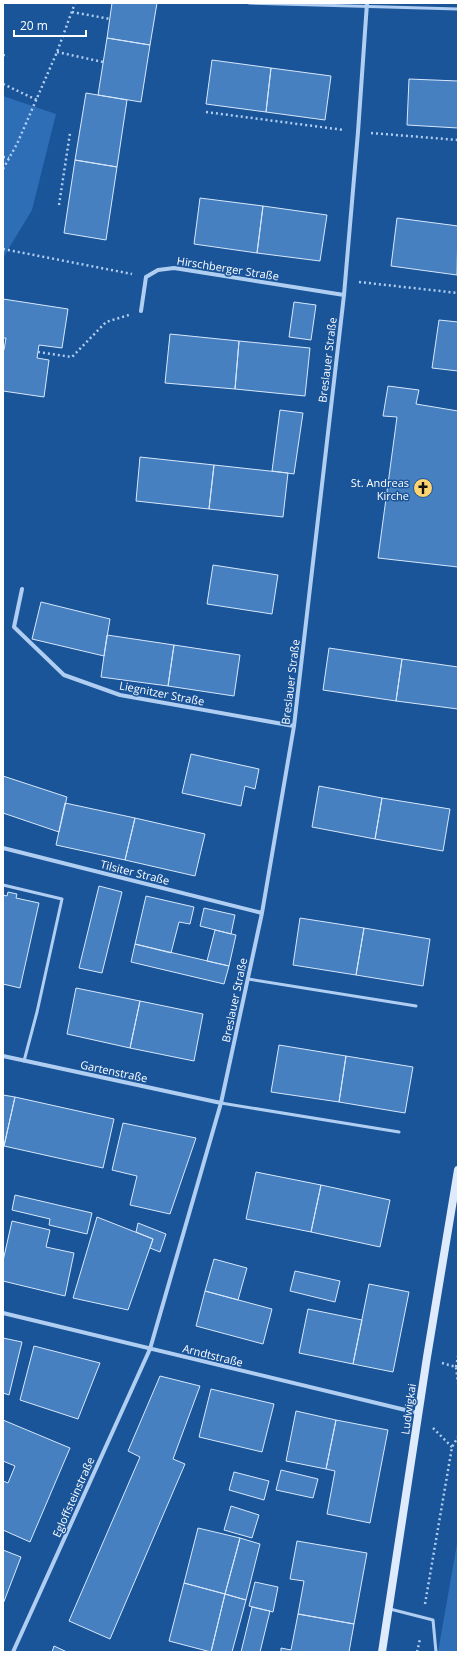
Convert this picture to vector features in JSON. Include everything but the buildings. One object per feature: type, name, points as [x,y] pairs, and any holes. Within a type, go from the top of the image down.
[{"type":"main road","name":"Ludwigkai","points":[[382,1652],[390,1609],[418,1414],[458,1170]]},
{"type":"street","name":"Breslauer Straße","points":[[150,1349],[221,1103],[262,913],[294,726],[344,295],[367,5]]},
{"type":"street","name":"Hirschberger Straße","points":[[146,276],[158,270],[174,268],[344,295]]},
{"type":"street","points":[[141,311],[146,276]]},
{"type":"street","name":"Liegnitzer Straße","points":[[22,589],[14,628],[64,675],[120,695],[294,726]]},
{"type":"street","name":"Tilsiter Straße","points":[[3,848],[262,913]]},
{"type":"street","name":"Gartenstraße","points":[[3,1056],[221,1103]]},
{"type":"street","name":"Arndtstraße","points":[[3,1313],[418,1414]]},
{"type":"street","name":"Egloffsteinstraße","points":[[13,1652],[150,1349]]},
{"type":"lane","points":[[249,3],[367,5],[458,9]]},
{"type":"lane","points":[[3,884],[62,899],[37,1012],[24,1061]]},
{"type":"lane","points":[[248,979],[416,1006]]},
{"type":"lane","points":[[221,1103],[400,1132]]},
{"type":"lane","points":[[390,1609],[433,1620],[436,1652]]},
{"type":"path","points":[[3,169],[17,144],[58,52],[75,3]]},
{"type":"path","points":[[72,12],[110,19]]},
{"type":"path","points":[[58,52],[104,62]]},
{"type":"path","points":[[3,54],[8,56]]},
{"type":"path","points":[[3,84],[37,100]]},
{"type":"path","points":[[206,112],[358,132],[458,140]]},
{"type":"path","points":[[59,206],[70,133]]},
{"type":"path","points":[[3,157],[9,158]]},
{"type":"path","points":[[3,249],[146,276]]},
{"type":"path","points":[[373,283],[458,293]]},
{"type":"path","points":[[38,352],[72,357],[106,322],[141,311]]},
{"type":"path","points":[[458,1356],[456,1367],[458,1383]]},
{"type":"path","points":[[427,1357],[456,1367]]},
{"type":"path","points":[[418,1414],[452,1447]]},
{"type":"path","points":[[417,1652],[452,1447],[458,1437]]},
{"type":"shaded area","points":[[3,96],[56,114],[32,210],[3,258]]},
{"type":"shaded area","points":[[458,1538],[458,1652],[438,1652]]},
{"type":"place","name":"St. Andreas Kirche","points":[[423,488]]}]
